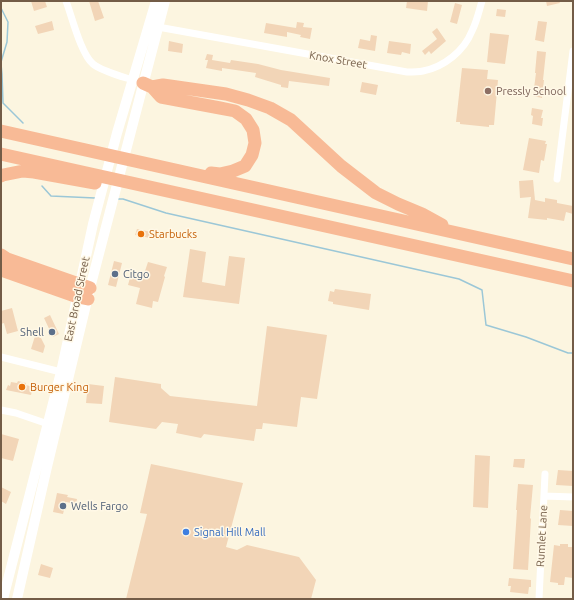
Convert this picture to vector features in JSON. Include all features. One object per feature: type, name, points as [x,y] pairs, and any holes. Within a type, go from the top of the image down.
[{"type":"highway","points":[[86,150],[220,174],[245,166],[252,155],[255,143],[253,130],[246,119],[235,111],[161,97],[142,83]]},
{"type":"highway","points":[[142,83],[226,94],[270,108],[290,120],[341,166],[376,192],[398,204],[422,214],[454,232]]},
{"type":"highway","points":[[1,131],[573,259]]},
{"type":"highway","points":[[1,154],[573,281]]},
{"type":"highway","points":[[1,176],[23,171],[34,172],[241,207]]},
{"type":"highway","points":[[1,256],[84,292]]},
{"type":"highway","points":[[1,270],[84,292]]},
{"type":"main road","name":"East Broad Street","points":[[17,599],[57,429],[84,292],[93,224],[117,133],[142,83],[156,1]]},
{"type":"main road","name":"East Broad Street","points":[[3,599],[61,372],[84,292],[108,222],[142,83],[165,1]]},
{"type":"main road","points":[[48,424],[57,429]]},
{"type":"main road","points":[[33,532],[27,527],[42,467],[38,462]]},
{"type":"street","points":[[66,1],[83,50],[88,58],[94,64],[111,73],[142,83]]},
{"type":"street","name":"Knox Street","points":[[158,27],[407,72],[423,71],[438,66],[452,57],[464,46],[472,32],[482,1]]},
{"type":"street","points":[[556,179],[573,51]]},
{"type":"street","points":[[1,357],[61,372]]},
{"type":"street","points":[[1,410],[48,424]]},
{"type":"street","name":"Rumlet Lane","points":[[539,599],[545,474]]},
{"type":"street","points":[[544,496],[573,497]]},
{"type":"building","points":[[31,1],[45,1],[47,7],[34,11]]},
{"type":"building","points":[[89,1],[98,1],[104,18],[95,21]]},
{"type":"building","points":[[407,1],[428,1],[427,11],[406,8]]},
{"type":"building","points":[[546,1],[559,1],[560,3],[547,6]]},
{"type":"building","points":[[455,3],[462,5],[457,24],[450,22]]},
{"type":"building","points":[[497,9],[506,10],[505,17],[496,16]]},
{"type":"building","points":[[52,21],[54,30],[38,34],[35,26]]},
{"type":"building","points":[[538,21],[547,22],[544,42],[535,40]]},
{"type":"building","points":[[297,22],[304,23],[303,27],[312,28],[310,39],[300,37],[301,35],[287,32],[287,37],[264,33],[266,23],[296,28]]},
{"type":"building","points":[[437,28],[446,41],[431,54],[429,51],[425,55],[422,51],[437,39],[432,32]]},
{"type":"building","points":[[490,33],[509,35],[505,64],[487,62]]},
{"type":"building","points":[[371,35],[377,36],[375,51],[358,48],[360,39],[370,41]]},
{"type":"building","points":[[169,41],[183,44],[182,53],[168,51]]},
{"type":"building","points":[[389,41],[411,44],[410,54],[402,52],[401,55],[387,53]]},
{"type":"building","points":[[537,51],[546,52],[542,98],[533,96]]},
{"type":"building","points":[[207,54],[213,55],[212,60],[230,63],[231,60],[258,64],[281,70],[330,78],[329,86],[289,81],[288,88],[281,87],[281,85],[255,77],[256,73],[222,68],[222,71],[206,68],[208,60],[205,60]]},
{"type":"building","points":[[462,68],[488,70],[487,79],[498,80],[494,125],[489,125],[489,127],[460,124],[460,122],[456,122]]},
{"type":"building","points":[[362,82],[378,85],[376,95],[360,92]]},
{"type":"building","points":[[532,108],[543,110],[541,118],[543,118],[542,126],[532,124]]},
{"type":"building","points":[[529,138],[546,141],[545,144],[547,144],[544,161],[541,160],[539,173],[523,170]]},
{"type":"building","points":[[533,180],[535,200],[545,202],[545,198],[557,200],[557,203],[573,206],[573,214],[566,212],[564,221],[547,218],[547,220],[528,218],[531,197],[520,198],[519,181]]},
{"type":"building","points":[[137,229],[156,233],[155,239],[135,235]]},
{"type":"building","points":[[190,249],[206,252],[202,282],[225,286],[229,256],[245,258],[239,304],[183,297]]},
{"type":"building","name":"Citgo","points":[[114,261],[122,263],[116,287],[108,285]]},
{"type":"building","points":[[148,262],[167,267],[158,302],[153,301],[152,308],[136,304],[140,288],[128,285],[131,274],[143,277]]},
{"type":"building","points":[[335,289],[371,294],[369,310],[333,304],[333,302],[328,301],[330,291],[334,292]]},
{"type":"building","points":[[12,308],[18,331],[7,334],[4,323],[1,324],[1,311]]},
{"type":"building","points":[[50,315],[59,334],[53,337],[44,318]]},
{"type":"building","points":[[267,326],[327,335],[317,399],[301,397],[297,427],[263,423],[262,429],[256,429],[254,441],[204,434],[201,438],[176,433],[178,424],[162,422],[156,429],[109,422],[115,377],[161,384],[161,388],[170,396],[257,406]]},
{"type":"building","points":[[35,336],[41,338],[45,346],[43,353],[31,349]]},
{"type":"building","points":[[18,381],[33,387],[31,395],[6,390],[8,385],[10,386],[11,382],[17,383]]},
{"type":"building","points":[[88,384],[104,386],[102,404],[86,403]]},
{"type":"building","points":[[1,434],[19,439],[13,461],[1,458]]},
{"type":"building","points":[[475,455],[490,456],[488,508],[473,507]]},
{"type":"building","points":[[514,459],[525,459],[524,468],[513,467]]},
{"type":"building","name":"Signal Hill Mall","points":[[151,464],[243,483],[226,547],[237,550],[247,545],[299,557],[316,580],[311,599],[126,599],[147,514],[140,513]]},
{"type":"building","points":[[558,470],[573,471],[573,486],[556,485]]},
{"type":"building","points":[[518,484],[533,485],[528,570],[513,569]]},
{"type":"building","points":[[1,487],[11,492],[6,504],[1,501]]},
{"type":"building","points":[[57,493],[68,495],[67,497],[77,499],[76,504],[66,502],[63,514],[53,512]]},
{"type":"building","points":[[560,510],[573,511],[573,526],[558,525]]},
{"type":"building","points":[[560,544],[568,544],[568,547],[573,547],[573,578],[565,577],[564,585],[558,585],[558,583],[550,582],[554,545],[560,546]]},
{"type":"building","points":[[41,564],[53,568],[50,578],[38,575]]},
{"type":"building","points":[[509,578],[531,580],[531,587],[529,587],[528,594],[510,592],[511,586],[508,586]]},
{"type":"waterway","points":[[1,8],[8,22],[7,42],[1,62]]},
{"type":"waterway","points":[[1,64],[3,103],[23,123]]},
{"type":"waterway","points":[[42,186],[51,196],[95,198]]},
{"type":"waterway","points":[[117,199],[123,199],[166,213],[459,279],[482,290],[486,325],[526,337],[568,353],[573,353]]},
{"type":"place","name":"Pressly School","points":[[488,91]]},
{"type":"place","name":"Starbucks","points":[[141,234]]},
{"type":"place","name":"Citgo","points":[[115,274]]},
{"type":"place","name":"Shell","points":[[52,332]]},
{"type":"place","name":"Burger King","points":[[22,387]]},
{"type":"place","name":"Wells Fargo","points":[[63,506]]},
{"type":"place","name":"Signal Hill Mall","points":[[186,532]]}]
